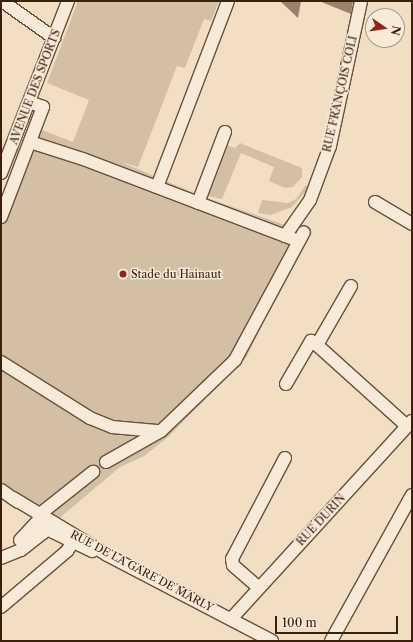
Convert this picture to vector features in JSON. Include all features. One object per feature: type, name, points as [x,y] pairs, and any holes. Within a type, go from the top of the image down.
[{"type":"street","points":[[2,1],[54,38]]},
{"type":"street","name":"AVENUE DES SPORTS","points":[[1,173],[68,1]]},
{"type":"street","points":[[157,187],[228,1]]},
{"type":"street","name":"RUE FRANÇOIS COLI","points":[[288,231],[310,200],[330,146],[361,1]]},
{"type":"street","points":[[1,217],[43,107],[29,102]]},
{"type":"street","points":[[198,203],[225,132]]},
{"type":"street","points":[[30,142],[198,203],[302,236],[240,353],[161,431],[106,462]]},
{"type":"street","points":[[376,202],[412,224]]},
{"type":"street","points":[[318,345],[351,286]]},
{"type":"street","points":[[286,384],[311,341],[318,345],[410,424]]},
{"type":"street","points":[[1,362],[90,418],[112,427],[145,432],[161,431]]},
{"type":"street","name":"RUE DURIN","points":[[231,619],[410,424]]},
{"type":"street","points":[[258,588],[233,565],[232,559],[285,458]]},
{"type":"street","points":[[1,558],[21,550],[43,520],[92,472]]},
{"type":"street","name":"RUE DE LA GARE DE MARLY","points":[[1,490],[74,540],[107,555],[272,641]]},
{"type":"street","points":[[331,641],[412,495]]},
{"type":"street","points":[[2,603],[74,540]]},
{"type":"shaded area","points":[[78,1],[219,1],[211,21],[204,19],[185,68],[177,66],[138,167],[121,162],[201,196],[308,233],[246,358],[167,438],[144,456],[120,467],[57,520],[1,482],[1,205],[32,126],[73,142],[89,100],[47,83]]},
{"type":"shaded area","points":[[240,143],[302,168],[302,177],[293,187],[285,188],[269,181],[274,167],[241,153],[222,199],[203,195],[223,144],[235,148]]},
{"type":"shaded area","points":[[306,185],[309,188],[292,207],[271,215],[258,213],[262,200],[288,203],[296,199]]},
{"type":"building","points":[[280,1],[301,1],[298,18]]},
{"type":"building","points":[[319,1],[353,1],[351,14]]},
{"type":"place","name":"Stade du Hainaut","points":[[123,274]]}]
